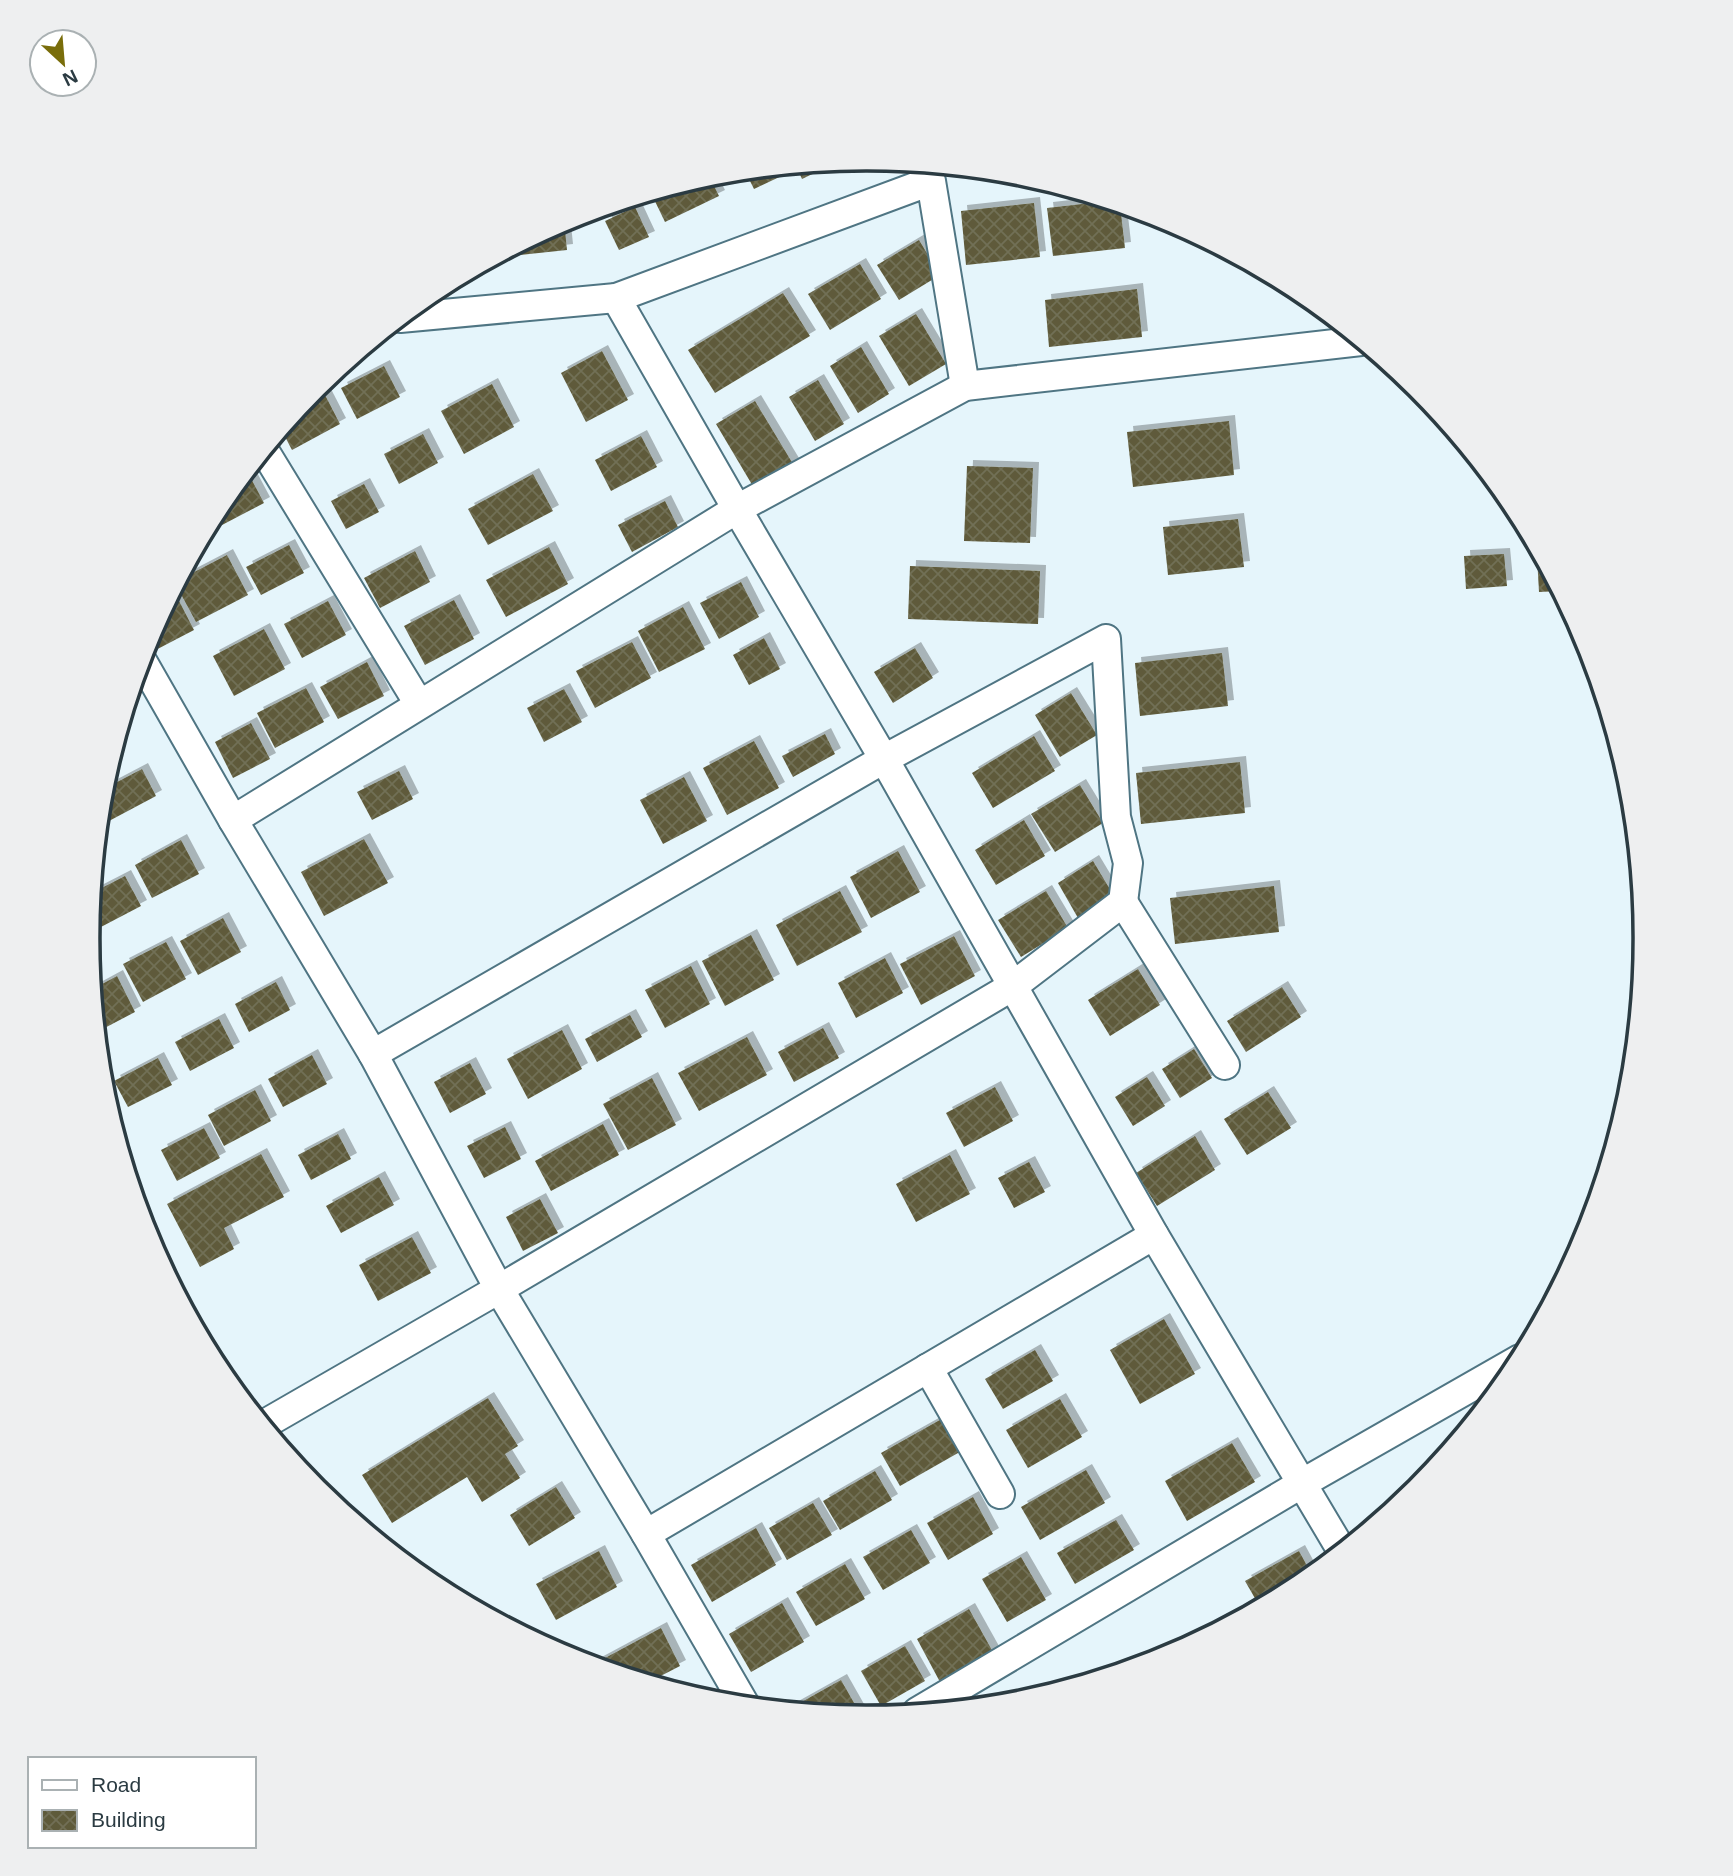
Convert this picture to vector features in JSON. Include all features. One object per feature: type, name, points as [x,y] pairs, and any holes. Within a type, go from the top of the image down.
[{"type":"street","points":[[419,316],[616,298],[931,181],[965,386]]},
{"type":"street","points":[[616,298],[884,759],[1154,1235],[1337,1543]]},
{"type":"street","points":[[233,820],[737,509],[965,386],[1348,342]]},
{"type":"street","points":[[269,458],[419,704]]},
{"type":"street","points":[[373,1054],[884,759],[1106,639],[1116,817],[1128,863],[1123,902],[1225,1065]]},
{"type":"street","points":[[148,671],[233,820],[373,1054],[499,1289],[738,1693]]},
{"type":"street","points":[[271,1421],[1013,986],[1123,902]]},
{"type":"street","points":[[646,1534],[1154,1235]]},
{"type":"street","points":[[928,1368],[1000,1494]]},
{"type":"street","points":[[935,1701],[1499,1371]]},
{"type":"building","points":[[814,173],[802,179],[800,175]]},
{"type":"building","points":[[780,177],[754,189],[750,181]]},
{"type":"building","points":[[714,187],[719,196],[665,222],[655,201]]},
{"type":"building","points":[[1034,203],[1040,257],[966,265],[961,211]]},
{"type":"building","points":[[1086,204],[1121,215],[1125,248],[1053,256],[1047,208]]},
{"type":"building","points":[[635,207],[649,237],[619,250],[605,221]]},
{"type":"building","points":[[565,233],[567,250],[520,255],[527,250]]},
{"type":"building","points":[[919,240],[940,275],[899,300],[877,265]]},
{"type":"building","points":[[860,264],[881,299],[830,330],[808,294]]},
{"type":"building","points":[[1137,289],[1142,337],[1049,347],[1045,300]]},
{"type":"building","points":[[783,293],[810,336],[715,393],[688,350]]},
{"type":"building","points":[[916,314],[946,364],[909,386],[879,336]]},
{"type":"building","points":[[861,347],[889,394],[858,413],[830,366]]},
{"type":"building","points":[[602,351],[628,400],[586,422],[561,373]]},
{"type":"building","points":[[384,366],[400,397],[357,419],[341,388]]},
{"type":"building","points":[[818,380],[844,424],[815,441],[789,397]]},
{"type":"building","points":[[492,384],[514,427],[464,454],[441,411]]},
{"type":"building","points":[[325,395],[340,424],[292,450],[285,438]]},
{"type":"building","points":[[755,401],[793,464],[754,488],[716,424]]},
{"type":"building","points":[[1229,421],[1234,475],[1133,487],[1127,432]]},
{"type":"building","points":[[423,434],[438,463],[399,484],[384,454]]},
{"type":"building","points":[[641,436],[657,467],[611,491],[595,460]]},
{"type":"building","points":[[967,466],[1033,468],[1030,543],[964,541]]},
{"type":"building","points":[[533,474],[553,511],[488,545],[468,509]]},
{"type":"building","points":[[252,480],[264,503],[222,525],[229,512]]},
{"type":"building","points":[[364,484],[379,512],[346,529],[331,501]]},
{"type":"building","points":[[665,501],[678,527],[632,552],[618,525]]},
{"type":"building","points":[[1238,519],[1244,567],[1168,575],[1163,527]]},
{"type":"building","points":[[289,545],[304,573],[261,595],[246,567]]},
{"type":"building","points":[[549,547],[568,584],[506,617],[486,580]]},
{"type":"building","points":[[415,551],[430,582],[380,608],[364,578]]},
{"type":"building","points":[[1504,554],[1507,586],[1466,589],[1464,556]]},
{"type":"building","points":[[227,555],[248,595],[196,622],[181,595],[193,573]]},
{"type":"building","points":[[910,566],[1040,571],[1038,624],[908,619]]},
{"type":"building","points":[[1538,568],[1550,591],[1539,592]]},
{"type":"building","points":[[741,582],[759,617],[719,639],[700,603]]},
{"type":"building","points":[[179,600],[194,630],[156,650]]},
{"type":"building","points":[[454,600],[474,639],[425,665],[404,626]]},
{"type":"building","points":[[328,601],[346,635],[302,658],[284,624]]},
{"type":"building","points":[[683,607],[705,649],[659,672],[638,631]]},
{"type":"building","points":[[264,629],[285,669],[234,696],[213,656]]},
{"type":"building","points":[[764,638],[780,669],[749,685],[733,655]]},
{"type":"building","points":[[632,642],[651,678],[595,708],[576,671]]},
{"type":"building","points":[[915,648],[933,678],[893,703],[874,672]]},
{"type":"building","points":[[1222,653],[1228,706],[1140,716],[1135,663]]},
{"type":"building","points":[[367,662],[384,696],[338,719],[320,687]]},
{"type":"building","points":[[306,688],[324,722],[275,748],[257,713]]},
{"type":"building","points":[[564,689],[582,722],[544,742],[527,708]]},
{"type":"building","points":[[1071,693],[1097,735],[1060,757],[1035,715]]},
{"type":"building","points":[[251,723],[270,759],[233,778],[215,742]]},
{"type":"building","points":[[825,734],[835,754],[793,777],[782,756]]},
{"type":"building","points":[[1034,736],[1055,771],[993,808],[972,773]]},
{"type":"building","points":[[754,741],[779,788],[727,815],[703,768]]},
{"type":"building","points":[[1240,762],[1245,813],[1141,824],[1136,773]]},
{"type":"building","points":[[142,769],[156,796],[109,821],[115,783]]},
{"type":"building","points":[[399,771],[413,799],[372,820],[357,792]]},
{"type":"building","points":[[684,777],[707,821],[663,844],[640,800]]},
{"type":"building","points":[[1080,785],[1103,823],[1055,852],[1031,814]]},
{"type":"building","points":[[1024,820],[1045,856],[996,885],[975,850]]},
{"type":"building","points":[[364,839],[388,883],[324,916],[301,872]]},
{"type":"building","points":[[181,840],[199,874],[152,898],[135,865]]},
{"type":"building","points":[[898,851],[920,892],[871,918],[850,877]]},
{"type":"building","points":[[1093,861],[1114,896],[1078,918],[1058,883]]},
{"type":"building","points":[[125,876],[141,906],[100,927],[101,888]]},
{"type":"building","points":[[1274,886],[1279,932],[1175,944],[1170,898]]},
{"type":"building","points":[[840,891],[862,932],[797,966],[776,925]]},
{"type":"building","points":[[1046,891],[1068,928],[1021,957],[998,920]]},
{"type":"building","points":[[223,918],[241,952],[198,975],[180,941]]},
{"type":"building","points":[[751,935],[774,980],[725,1006],[702,961]]},
{"type":"building","points":[[954,936],[975,976],[921,1005],[900,964]]},
{"type":"building","points":[[166,942],[186,979],[143,1002],[123,964]]},
{"type":"building","points":[[885,958],[903,993],[856,1018],[838,983]]},
{"type":"building","points":[[691,966],[710,1004],[665,1028],[645,990]]},
{"type":"building","points":[[1138,969],[1160,1005],[1110,1036],[1088,1000]]},
{"type":"building","points":[[117,976],[135,1012],[105,1028],[101,985]]},
{"type":"building","points":[[276,982],[290,1010],[249,1032],[235,1004]]},
{"type":"building","points":[[1282,987],[1301,1017],[1246,1052],[1227,1021]]},
{"type":"building","points":[[630,1015],[642,1037],[597,1062],[585,1039]]},
{"type":"building","points":[[219,1019],[234,1048],[190,1071],[175,1042]]},
{"type":"building","points":[[823,1028],[839,1058],[794,1082],[778,1052]]},
{"type":"building","points":[[562,1030],[582,1069],[528,1099],[507,1059]]},
{"type":"building","points":[[747,1037],[767,1075],[699,1111],[678,1073]]},
{"type":"building","points":[[1194,1049],[1212,1078],[1180,1098],[1162,1069]]},
{"type":"building","points":[[312,1055],[327,1084],[283,1107],[268,1079]]},
{"type":"building","points":[[158,1058],[172,1085],[128,1107],[114,1081]]},
{"type":"building","points":[[470,1063],[486,1094],[450,1113],[434,1082]]},
{"type":"building","points":[[1147,1077],[1165,1106],[1133,1126],[1115,1097]]},
{"type":"building","points":[[652,1078],[676,1125],[628,1150],[603,1104]]},
{"type":"building","points":[[995,1087],[1013,1121],[964,1147],[946,1113]]},
{"type":"building","points":[[255,1090],[271,1121],[224,1146],[208,1115]]},
{"type":"building","points":[[1268,1092],[1291,1128],[1247,1155],[1224,1119]]},
{"type":"building","points":[[603,1124],[619,1155],[551,1191],[535,1161]]},
{"type":"building","points":[[505,1127],[521,1159],[484,1178],[467,1146]]},
{"type":"building","points":[[204,1128],[220,1158],[177,1181],[161,1150]]},
{"type":"building","points":[[338,1134],[351,1159],[311,1180],[298,1155]]},
{"type":"building","points":[[1195,1136],[1215,1170],[1157,1206],[1136,1173]]},
{"type":"building","points":[[261,1154],[284,1197],[224,1228],[234,1249],[200,1267],[167,1204]]},
{"type":"building","points":[[950,1155],[970,1194],[916,1222],[896,1184]]},
{"type":"building","points":[[1029,1162],[1045,1192],[1014,1208],[998,1178]]},
{"type":"building","points":[[379,1177],[394,1205],[341,1233],[326,1206]]},
{"type":"building","points":[[540,1199],[558,1233],[523,1251],[506,1217]]},
{"type":"building","points":[[412,1237],[431,1273],[378,1301],[359,1265]]},
{"type":"building","points":[[1164,1319],[1195,1374],[1140,1404],[1110,1350]]},
{"type":"building","points":[[1035,1350],[1053,1381],[1003,1409],[985,1379]]},
{"type":"building","points":[[488,1398],[518,1446],[505,1454],[520,1478],[482,1502],[467,1477],[392,1523],[362,1475]]},
{"type":"building","points":[[1060,1399],[1082,1437],[1028,1468],[1006,1430]]},
{"type":"building","points":[[947,1416],[965,1449],[900,1486],[881,1453]]},
{"type":"building","points":[[1232,1443],[1255,1482],[1187,1521],[1165,1481]]},
{"type":"building","points":[[1086,1470],[1105,1503],[1040,1540],[1021,1507]]},
{"type":"building","points":[[875,1471],[892,1500],[840,1530],[823,1501]]},
{"type":"building","points":[[556,1487],[575,1518],[529,1546],[510,1515]]},
{"type":"building","points":[[973,1497],[993,1534],[948,1560],[927,1523]]},
{"type":"building","points":[[813,1503],[832,1535],[787,1560],[769,1528]]},
{"type":"building","points":[[1116,1520],[1134,1550],[1075,1584],[1057,1553]]},
{"type":"building","points":[[756,1528],[776,1565],[712,1602],[691,1565]]},
{"type":"building","points":[[911,1530],[930,1563],[883,1590],[863,1557]]},
{"type":"building","points":[[599,1551],[617,1587],[556,1620],[536,1584]]},
{"type":"building","points":[[1299,1551],[1307,1565],[1255,1599],[1245,1581]]},
{"type":"building","points":[[1021,1557],[1046,1600],[1007,1622],[982,1579]]},
{"type":"building","points":[[845,1564],[865,1599],[816,1626],[796,1592]]},
{"type":"building","points":[[782,1603],[804,1642],[751,1672],[729,1634]]},
{"type":"building","points":[[969,1609],[993,1652],[940,1682],[917,1639]]},
{"type":"building","points":[[661,1628],[680,1666],[660,1676],[605,1658]]},
{"type":"building","points":[[905,1646],[925,1681],[880,1704],[861,1671]]},
{"type":"building","points":[[841,1680],[855,1705],[816,1703],[802,1702]]}]
